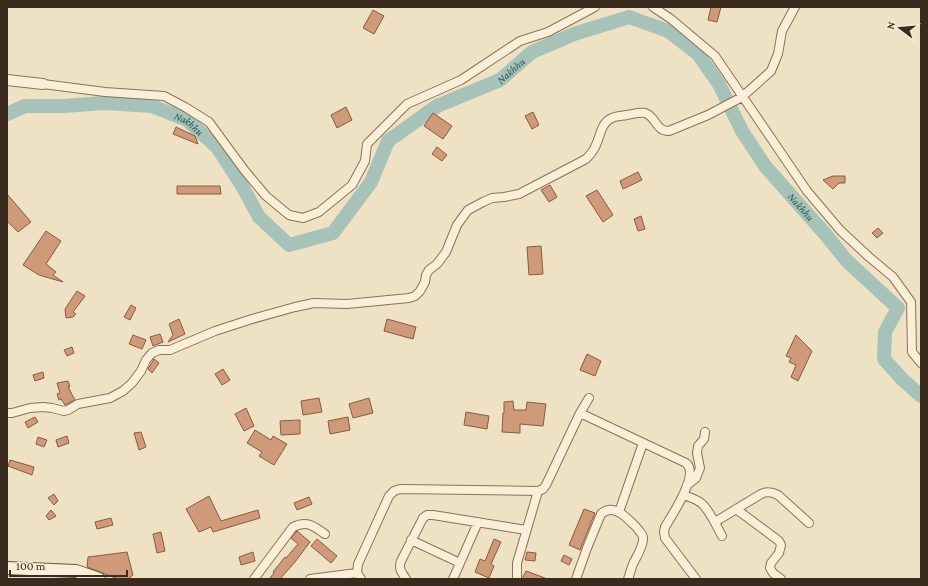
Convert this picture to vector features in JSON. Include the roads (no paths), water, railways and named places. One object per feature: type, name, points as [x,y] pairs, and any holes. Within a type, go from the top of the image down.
[{"type":"main road","points":[[7,568],[76,571],[99,579]]},
{"type":"street","points":[[7,80],[105,92],[164,96],[186,107],[209,122],[244,171],[266,196],[288,215],[303,218],[319,212],[352,185],[364,161],[367,144],[407,104],[461,80],[520,41],[548,32],[595,7]]},
{"type":"street","points":[[653,7],[671,19],[715,56],[740,98],[807,191],[840,230],[893,277],[911,302],[912,352],[921,363]]},
{"type":"street","points":[[7,413],[43,407],[64,411],[78,404],[110,398],[123,392],[132,383],[152,353],[159,350],[170,350],[215,331],[252,319],[314,303],[347,304],[415,296],[425,282],[426,274],[446,252],[457,225],[468,210],[492,198],[519,194],[586,159],[595,147],[605,122],[611,118],[645,113],[650,116],[660,129],[669,131],[708,115],[740,98],[771,71],[778,54],[782,31],[795,7]]},
{"type":"street","points":[[310,579],[359,576],[358,564],[386,502],[394,491],[400,489],[538,491],[543,489],[546,486],[580,413],[589,398]]},
{"type":"street","points":[[580,413],[686,463],[689,466],[690,470],[687,485],[683,495],[665,526],[664,532],[665,538],[696,579]]},
{"type":"street","points":[[687,485],[696,478],[700,468],[697,453],[698,446],[704,438],[705,432]]},
{"type":"street","points":[[619,512],[643,443]]},
{"type":"street","points":[[517,579],[517,563],[538,491]]},
{"type":"street","points":[[715,522],[764,492],[773,492],[809,523]]},
{"type":"street","points":[[683,495],[693,498],[703,504],[722,536]]},
{"type":"street","points":[[736,509],[781,545],[779,553],[771,564],[770,568],[773,573],[781,579]]},
{"type":"street","points":[[576,579],[587,548],[602,514],[605,511],[610,510],[619,512],[627,517],[642,534],[643,544],[632,565],[628,579]]},
{"type":"street","points":[[406,579],[400,570],[399,565],[423,518],[427,515],[526,530]]},
{"type":"street","points":[[453,579],[478,522]]},
{"type":"street","points":[[254,579],[293,528],[301,524],[313,526],[325,534]]},
{"type":"street","points":[[411,540],[460,563]]},
{"type":"waterway","name":"Nakhhu","points":[[7,114],[25,106],[64,106],[104,103],[152,106],[187,120],[217,147],[241,184],[259,217],[289,245],[333,233],[371,182],[388,141],[437,106],[500,80],[532,52],[574,34],[629,17],[668,31],[698,54],[719,84],[742,131],[765,166],[847,261],[898,308],[885,332],[884,359],[902,379],[921,396]]}]
